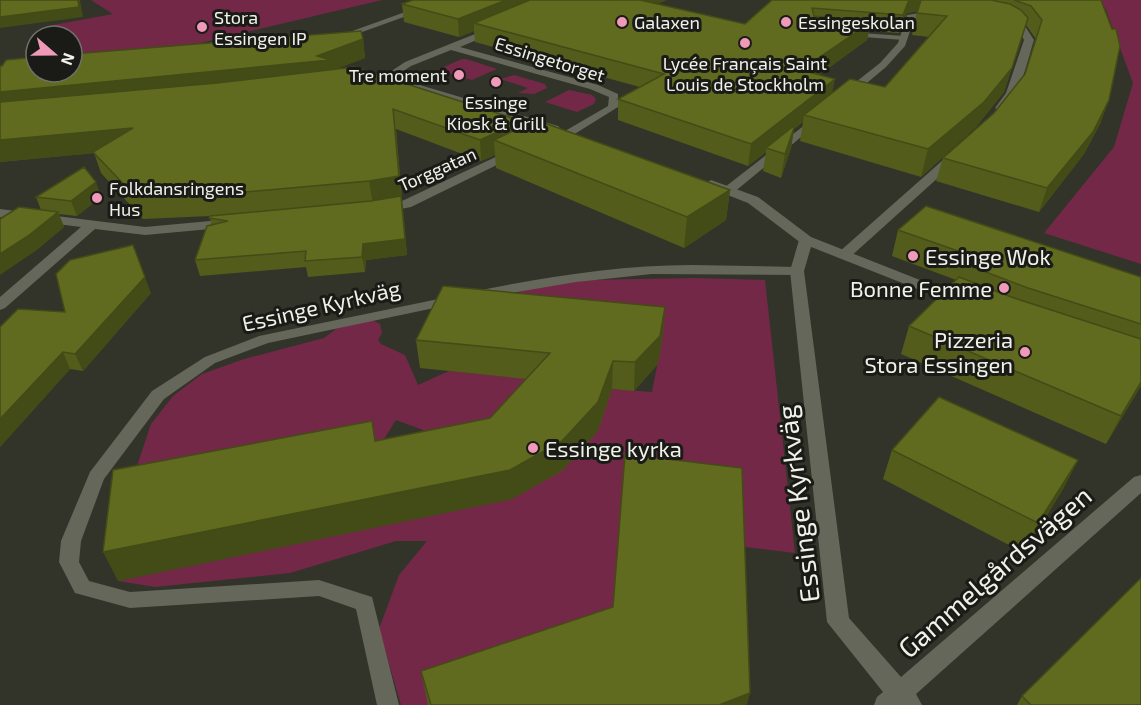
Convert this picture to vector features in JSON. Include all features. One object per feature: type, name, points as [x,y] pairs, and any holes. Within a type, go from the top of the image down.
[{"type":"street","points":[[729,190],[884,65],[902,44],[910,17],[952,14]]},
{"type":"street","points":[[992,17],[1022,28],[1029,40],[1011,94],[994,116]]},
{"type":"street","points":[[386,78],[408,64],[506,24]]},
{"type":"street","name":"Essingetorget","points":[[451,47],[594,87],[614,96],[613,107],[564,131]]},
{"type":"street","points":[[356,82],[386,78],[587,139]]},
{"type":"street","name":"Torggatan","points":[[362,211],[406,204],[533,143],[564,131]]},
{"type":"street","points":[[844,255],[965,147]]},
{"type":"street","points":[[696,178],[753,200],[806,240],[982,309]]},
{"type":"street","points":[[0,213],[90,226],[145,231],[248,222]]},
{"type":"street","points":[[0,305],[90,226]]},
{"type":"street","name":"Essinge Kyrkväg","points":[[806,240],[797,271],[838,622],[899,701]]},
{"type":"street","name":"Gammelgårdsvägen","points":[[899,701],[1141,482]]},
{"type":"lane","points":[[325,42],[430,6]]},
{"type":"lane","points":[[844,34],[904,38]]},
{"type":"lane","name":"Essinge Kyrkväg","points":[[388,705],[365,603],[319,588],[130,600],[82,587],[69,562],[71,541],[96,477],[158,395],[210,360],[264,339],[550,280],[676,269],[797,271]]},
{"type":"shaded area","name":"Stora Essingen IP","points":[[91,0],[382,0],[171,50],[91,59],[84,53],[84,24],[59,24],[113,14]]},
{"type":"shaded area","points":[[1035,0],[1141,0],[1141,264],[1044,233],[1114,147],[1133,83],[1105,7]]},
{"type":"shaded area","points":[[462,59],[497,69],[472,80],[437,70]]},
{"type":"shaded area","points":[[514,75],[545,84],[547,88],[534,94],[518,93],[528,88],[500,79]]},
{"type":"shaded area","points":[[569,90],[592,95],[596,99],[594,104],[577,112],[545,102]]},
{"type":"shaded area","points":[[695,278],[765,280],[795,553],[737,546],[611,642],[430,705],[401,705],[379,629],[399,575],[427,541],[396,541],[290,573],[155,587],[118,581],[512,499],[612,389],[652,392],[663,335],[517,296],[520,290],[586,280]]},
{"type":"shaded area","points":[[362,320],[380,324],[382,333],[378,340],[381,344],[405,355],[418,385],[449,371],[539,380],[530,404],[419,461],[423,430],[396,420],[377,450],[172,466],[137,466],[151,424],[173,396],[202,374],[244,359],[324,338],[336,329]]},
{"type":"building","points":[[0,0],[78,0],[79,7],[0,17]]},
{"type":"building","points":[[413,0],[506,0],[458,19],[402,4]]},
{"type":"building","points":[[530,0],[640,0],[745,24],[772,0],[909,0],[903,15],[812,8],[814,16],[871,22],[801,70],[835,79],[751,144],[618,99],[664,74],[474,23]]},
{"type":"building","points":[[921,0],[991,0],[1010,4],[1021,10],[1028,18],[1012,68],[984,102],[928,149],[804,115],[850,79],[885,87],[947,16],[917,13]]},
{"type":"building","points":[[1014,0],[1101,0],[1112,29],[1116,29],[1120,46],[1109,100],[1093,132],[1047,188],[943,158],[994,113],[1025,74],[1042,20],[1031,6]]},
{"type":"building","points":[[361,31],[363,39],[317,56],[330,60],[84,84],[84,53]]},
{"type":"building","points":[[24,58],[24,84],[82,84],[0,92],[0,66],[6,60]]},
{"type":"building","points":[[354,67],[522,121],[480,140],[393,109],[399,176],[369,181],[212,195],[213,193],[135,196],[93,152],[133,128],[0,140],[0,102],[217,83]]},
{"type":"building","points":[[536,120],[730,190],[687,217],[494,140]]},
{"type":"building","points":[[795,125],[785,154],[766,148]]},
{"type":"building","points":[[84,167],[96,182],[71,201],[36,197]]},
{"type":"building","points":[[401,196],[405,239],[363,244],[362,257],[305,261],[306,251],[195,260],[207,226],[228,221],[209,218],[210,216],[371,201]]},
{"type":"building","points":[[926,206],[1141,277],[1141,324],[1028,288],[970,266],[978,258],[898,230]]},
{"type":"building","points":[[19,207],[58,212],[28,236],[0,254],[0,219]]},
{"type":"building","points":[[133,245],[145,277],[75,354],[63,352],[0,419],[0,327],[18,309],[65,312],[56,274],[70,260]]},
{"type":"building","points":[[959,277],[1014,298],[1141,339],[1141,382],[1121,416],[909,326]]},
{"type":"building","points":[[443,286],[665,307],[660,336],[635,362],[613,361],[598,402],[562,441],[510,470],[103,552],[113,470],[372,421],[375,441],[490,418],[550,353],[416,340]]},
{"type":"building","points":[[939,397],[1078,460],[1038,523],[892,450]]},
{"type":"building","points":[[625,454],[742,468],[750,693],[719,705],[431,705],[421,671],[613,607]]},
{"type":"building","points":[[1141,578],[1141,705],[1031,705],[1022,696]]},
{"type":"place","name":"Galaxen","points":[[622,22]]},
{"type":"place","name":"Essingeskolan","points":[[786,22]]},
{"type":"place","name":"Stora Essingen IP","points":[[202,27]]},
{"type":"place","name":"Lycée Français Saint Louis de Stockholm","points":[[745,43]]},
{"type":"place","name":"Tre moment","points":[[459,75]]},
{"type":"place","name":"Essinge Kiosk & Grill","points":[[496,82]]},
{"type":"place","name":"Folkdansringens Hus","points":[[97,198]]},
{"type":"place","name":"Essinge Wok","points":[[913,256]]},
{"type":"place","name":"Bonne Femme","points":[[1004,288]]},
{"type":"place","name":"Pizzeria Stora Essingen","points":[[1025,352]]},
{"type":"place","name":"Essinge kyrka","points":[[533,448]]}]
